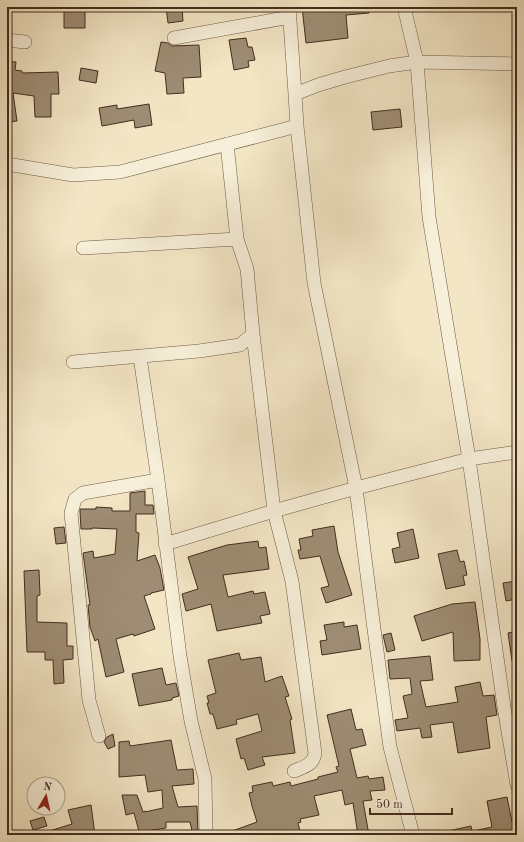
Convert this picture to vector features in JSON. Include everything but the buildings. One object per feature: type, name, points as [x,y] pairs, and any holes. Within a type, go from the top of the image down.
[{"type":"street","points":[[404,7],[417,62],[429,217],[469,459],[504,707],[517,781]]},
{"type":"street","points":[[174,38],[289,12],[297,126],[314,283],[356,488],[390,747],[413,835]]},
{"type":"street","points":[[7,40],[25,42]]},
{"type":"street","points":[[295,94],[318,85],[346,77],[390,66],[417,62],[517,64]]},
{"type":"street","points":[[7,164],[73,175],[120,172],[297,126]]},
{"type":"street","points":[[227,144],[237,239],[247,269],[253,334],[274,511],[292,581],[315,753],[315,758],[312,762],[294,771]]},
{"type":"street","points":[[83,248],[237,239]]},
{"type":"street","points":[[73,362],[199,351],[240,345],[253,334]]},
{"type":"street","points":[[140,357],[158,480],[181,664],[191,721],[205,779],[206,835]]},
{"type":"street","points":[[165,544],[356,488],[469,459],[517,452]]},
{"type":"street","points":[[99,736],[89,700],[71,513],[75,499],[83,493],[158,480]]}]
